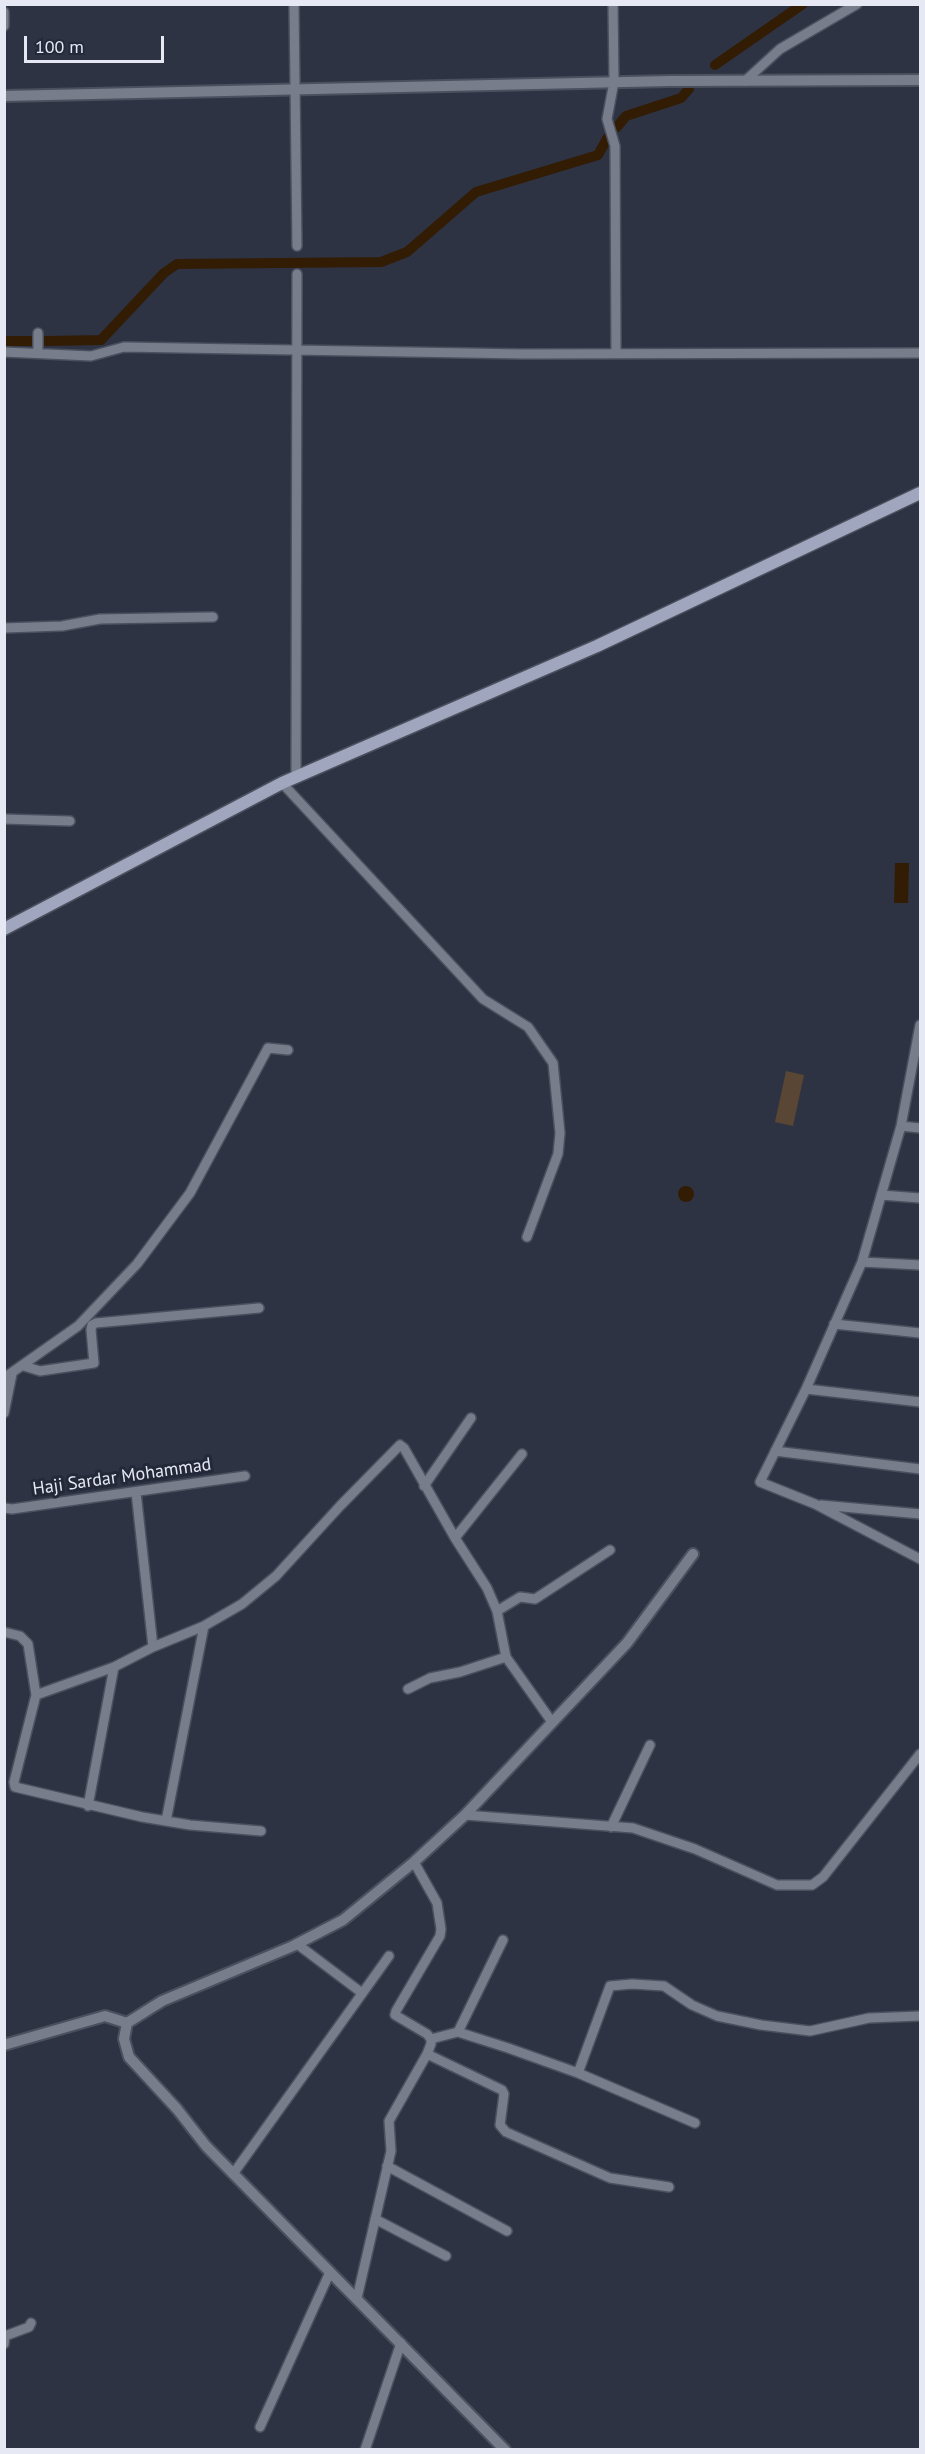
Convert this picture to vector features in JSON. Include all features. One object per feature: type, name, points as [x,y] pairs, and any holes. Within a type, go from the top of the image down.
[{"type":"main road","points":[[4,928],[282,783],[597,646],[921,493]]},
{"type":"street","points":[[294,4],[297,246]]},
{"type":"street","points":[[614,4],[614,82],[607,119],[615,146],[616,354]]},
{"type":"street","points":[[745,81],[780,49],[857,4]]},
{"type":"street","points":[[4,12],[4,27]]},
{"type":"street","points":[[4,96],[614,82],[921,80]]},
{"type":"street","points":[[297,274],[297,777]]},
{"type":"street","points":[[38,333],[38,353]]},
{"type":"street","points":[[4,352],[91,356],[124,347],[616,354],[921,353]]},
{"type":"street","points":[[4,628],[62,626],[100,619],[213,617]]},
{"type":"street","points":[[282,783],[483,999],[528,1027],[553,1063],[560,1133],[558,1154],[527,1237]]},
{"type":"street","points":[[4,819],[70,821]]},
{"type":"street","points":[[921,1026],[918,1055],[901,1126],[862,1262],[806,1389],[760,1482],[815,1504],[921,1559]]},
{"type":"street","points":[[4,1413],[8,1376],[78,1326],[137,1264],[190,1192],[268,1048],[288,1050]]},
{"type":"street","points":[[901,1126],[921,1128]]},
{"type":"street","points":[[881,1195],[921,1198]]},
{"type":"street","points":[[862,1262],[921,1265]]},
{"type":"street","points":[[24,1366],[40,1371],[93,1363],[91,1330],[92,1325],[96,1323],[260,1308]]},
{"type":"street","points":[[834,1324],[921,1333]]},
{"type":"street","points":[[806,1389],[921,1402]]},
{"type":"street","points":[[424,1486],[471,1418]]},
{"type":"street","points":[[36,1695],[114,1667],[153,1647],[204,1626],[242,1604],[276,1576],[397,1447],[404,1448],[424,1486],[487,1588],[497,1611],[506,1657],[552,1722]]},
{"type":"street","points":[[775,1451],[921,1469]]},
{"type":"street","points":[[455,1538],[522,1454]]},
{"type":"street","name":"Haji Sardar Mohammad","points":[[4,1508],[12,1509],[245,1476]]},
{"type":"street","points":[[136,1492],[153,1647]]},
{"type":"street","points":[[815,1504],[921,1514]]},
{"type":"street","points":[[497,1611],[520,1597],[535,1599],[610,1550]]},
{"type":"street","points":[[505,2450],[206,2146],[177,2109],[129,2057],[124,2039],[127,2023],[162,2001],[297,1944],[343,1920],[414,1862],[465,1815],[627,1643],[693,1554]]},
{"type":"street","points":[[166,1821],[204,1626]]},
{"type":"street","points":[[4,1632],[20,1636],[28,1644],[36,1695],[14,1782],[15,1787],[88,1806],[166,1821],[261,1831]]},
{"type":"street","points":[[408,1689],[430,1678],[460,1672],[506,1657]]},
{"type":"street","points":[[88,1806],[114,1667]]},
{"type":"street","points":[[611,1827],[650,1745]]},
{"type":"street","points":[[465,1815],[633,1828],[695,1849],[777,1885],[812,1885],[823,1877],[921,1754]]},
{"type":"street","points":[[414,1862],[437,1903],[441,1929],[440,1936],[395,2015],[431,2039],[458,2032],[578,2073],[695,2122]]},
{"type":"street","points":[[458,2032],[503,1940]]},
{"type":"street","points":[[297,1944],[362,1993]]},
{"type":"street","points":[[234,2174],[389,1956]]},
{"type":"street","points":[[578,2073],[610,1986],[632,1984],[664,1986],[692,2005],[717,2016],[761,2025],[810,2031],[869,2018],[921,2016]]},
{"type":"street","points":[[4,2046],[105,2016],[127,2023]]},
{"type":"street","points":[[357,2298],[391,2151],[389,2121],[427,2054],[431,2039]]},
{"type":"street","points":[[427,2054],[502,2090],[504,2094],[500,2125],[506,2132],[610,2178],[669,2187]]},
{"type":"street","points":[[387,2166],[507,2231]]},
{"type":"street","points":[[375,2219],[446,2256]]},
{"type":"street","points":[[260,2427],[330,2272]]},
{"type":"street","points":[[4,2344],[5,2336],[29,2327],[31,2323]]},
{"type":"street","points":[[365,2450],[401,2343]]},
{"type":"shaded area","points":[[895,863],[909,863],[908,903],[894,903]]},
{"type":"shaded area","points":[[786,1071],[804,1075],[793,1126],[775,1122]]},
{"type":"shaded area","points":[[686,1186],[692,1188],[694,1194],[692,1200],[686,1202],[680,1200],[678,1194],[680,1188]]},
{"type":"waterway","points":[[715,65],[803,4]]},
{"type":"waterway","points":[[617,127],[626,116],[681,98],[689,89]]},
{"type":"waterway","points":[[46,341],[101,340],[164,273],[177,264],[381,262],[407,252],[476,192],[598,155],[608,137]]},
{"type":"waterway","points":[[4,341],[31,341]]}]
